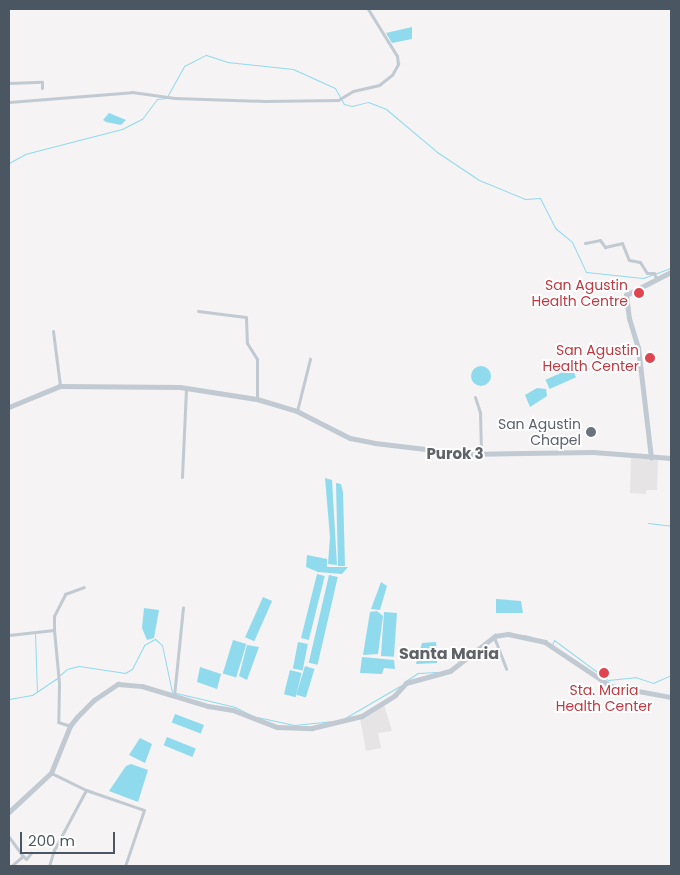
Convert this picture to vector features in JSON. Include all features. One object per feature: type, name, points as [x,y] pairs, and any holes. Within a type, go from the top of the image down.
[{"type":"street","points":[[9,102],[132,92],[175,98],[265,101],[338,100],[353,91],[379,85],[398,64],[397,56],[368,9]]},
{"type":"street","points":[[9,83],[42,82],[42,88]]},
{"type":"street","points":[[585,244],[600,240],[604,247],[622,243],[629,260],[640,262],[647,273],[655,276]]},
{"type":"street","points":[[651,458],[638,348],[626,295],[655,276],[671,272]]},
{"type":"street","points":[[198,311],[246,317],[248,343],[257,359],[257,399]]},
{"type":"street","points":[[53,331],[60,386]]},
{"type":"street","points":[[297,412],[310,359]]},
{"type":"street","points":[[9,408],[60,386],[186,388],[257,399],[297,412],[350,438],[426,450],[481,454],[593,452],[651,458],[671,458]]},
{"type":"street","points":[[182,477],[186,388]]},
{"type":"street","points":[[475,397],[480,412],[481,454]]},
{"type":"street","points":[[70,726],[58,722],[59,683],[54,616],[65,594],[84,587]]},
{"type":"street","points":[[174,696],[183,607]]},
{"type":"street","points":[[9,635],[54,630]]},
{"type":"street","points":[[9,812],[51,773],[70,726],[94,700],[118,684],[137,684],[174,696],[233,710],[277,727],[312,728],[342,723],[378,708],[406,684],[450,671],[494,637],[517,634],[545,642],[610,686],[671,697]]},
{"type":"street","points":[[494,637],[506,669]]},
{"type":"street","points":[[51,773],[86,790],[144,810],[125,866]]},
{"type":"street","points":[[49,866],[53,851],[86,790]]},
{"type":"street","points":[[9,837],[26,859],[31,853]]},
{"type":"street","points":[[11,866],[23,856]]},
{"type":"shaded area","points":[[631,458],[658,460],[657,490],[646,490],[646,494],[630,493]]},
{"type":"shaded area","points":[[384,705],[392,731],[378,733],[381,748],[366,751],[360,718]]},
{"type":"water","points":[[412,27],[412,39],[392,43],[386,33]]},
{"type":"water","points":[[109,113],[126,120],[121,125],[106,122],[103,120]]},
{"type":"water","points":[[481,366],[488,369],[491,376],[488,383],[481,386],[474,383],[471,376],[474,369]]},
{"type":"water","points":[[572,368],[576,377],[550,389],[546,380]]},
{"type":"water","points":[[537,388],[546,389],[547,396],[530,407],[525,395]]},
{"type":"water","points":[[325,478],[332,480],[337,565],[328,564],[330,537]]},
{"type":"water","points":[[336,483],[341,484],[343,492],[345,566],[338,566]]},
{"type":"water","points":[[307,555],[327,559],[327,567],[348,567],[342,574],[318,572],[306,567]]},
{"type":"water","points":[[317,574],[325,576],[309,640],[301,638]]},
{"type":"water","points":[[329,575],[338,577],[318,665],[309,663]]},
{"type":"water","points":[[381,582],[387,586],[380,610],[371,609]]},
{"type":"water","points":[[263,597],[272,601],[254,641],[245,637]]},
{"type":"water","points":[[496,599],[521,601],[523,613],[496,613]]},
{"type":"water","points":[[144,608],[159,610],[154,638],[147,640],[142,628]]},
{"type":"water","points":[[377,611],[383,616],[378,654],[363,655],[370,612]]},
{"type":"water","points":[[384,612],[397,613],[394,657],[381,656]]},
{"type":"water","points":[[233,640],[246,644],[236,678],[223,673]]},
{"type":"water","points":[[298,642],[308,644],[303,670],[293,669]]},
{"type":"water","points":[[436,642],[437,651],[419,653],[422,643]]},
{"type":"water","points":[[247,645],[259,647],[247,680],[239,676]]},
{"type":"water","points":[[438,655],[437,663],[416,664],[418,656]]},
{"type":"water","points":[[362,657],[394,660],[395,669],[384,668],[382,674],[360,673]]},
{"type":"water","points":[[305,666],[315,669],[306,698],[296,695]]},
{"type":"water","points":[[200,667],[221,674],[217,689],[197,682]]},
{"type":"water","points":[[290,670],[302,673],[296,697],[284,694]]},
{"type":"water","points":[[175,714],[204,725],[201,734],[172,722]]},
{"type":"water","points":[[167,737],[196,749],[192,757],[164,745]]},
{"type":"water","points":[[140,738],[152,744],[145,763],[129,755]]},
{"type":"water","points":[[131,764],[148,770],[138,802],[109,791],[126,766]]},
{"type":"waterway","points":[[168,95],[184,66],[206,55],[227,62],[293,69],[335,88],[344,104],[352,106],[368,102],[386,109],[437,152],[479,180],[525,199],[540,198],[555,228],[572,242],[586,272],[643,278],[671,268]]},
{"type":"waterway","points":[[9,163],[25,154],[122,129],[142,119],[157,99],[166,98]]},
{"type":"waterway","points":[[648,523],[671,526]]},
{"type":"waterway","points":[[35,633],[37,692]]},
{"type":"waterway","points":[[524,635],[532,637]]},
{"type":"waterway","points":[[60,675],[67,669],[79,666],[125,673],[132,669],[144,645],[155,639],[162,645],[172,692]]},
{"type":"waterway","points":[[552,645],[554,640],[608,680],[635,677],[653,683],[671,675]]},
{"type":"waterway","points":[[404,682],[418,673],[437,672]]},
{"type":"waterway","points":[[9,699],[32,695],[57,678]]},
{"type":"waterway","points":[[345,718],[400,686]]},
{"type":"waterway","points":[[176,693],[235,707],[251,715]]},
{"type":"waterway","points":[[257,717],[294,725],[334,721]]},
{"type":"place","name":"San Agustin Health Centre","points":[[639,293]]},
{"type":"place","name":"San Agustin Health Center","points":[[650,358]]},
{"type":"place","name":"San Agustin Chapel","points":[[591,432]]},
{"type":"place","name":"Sta. Maria Health Center","points":[[604,673]]},
{"type":"district","name":"Purok 3","points":[[455,454]]},
{"type":"district","name":"Santa Maria","points":[[449,654]]}]
